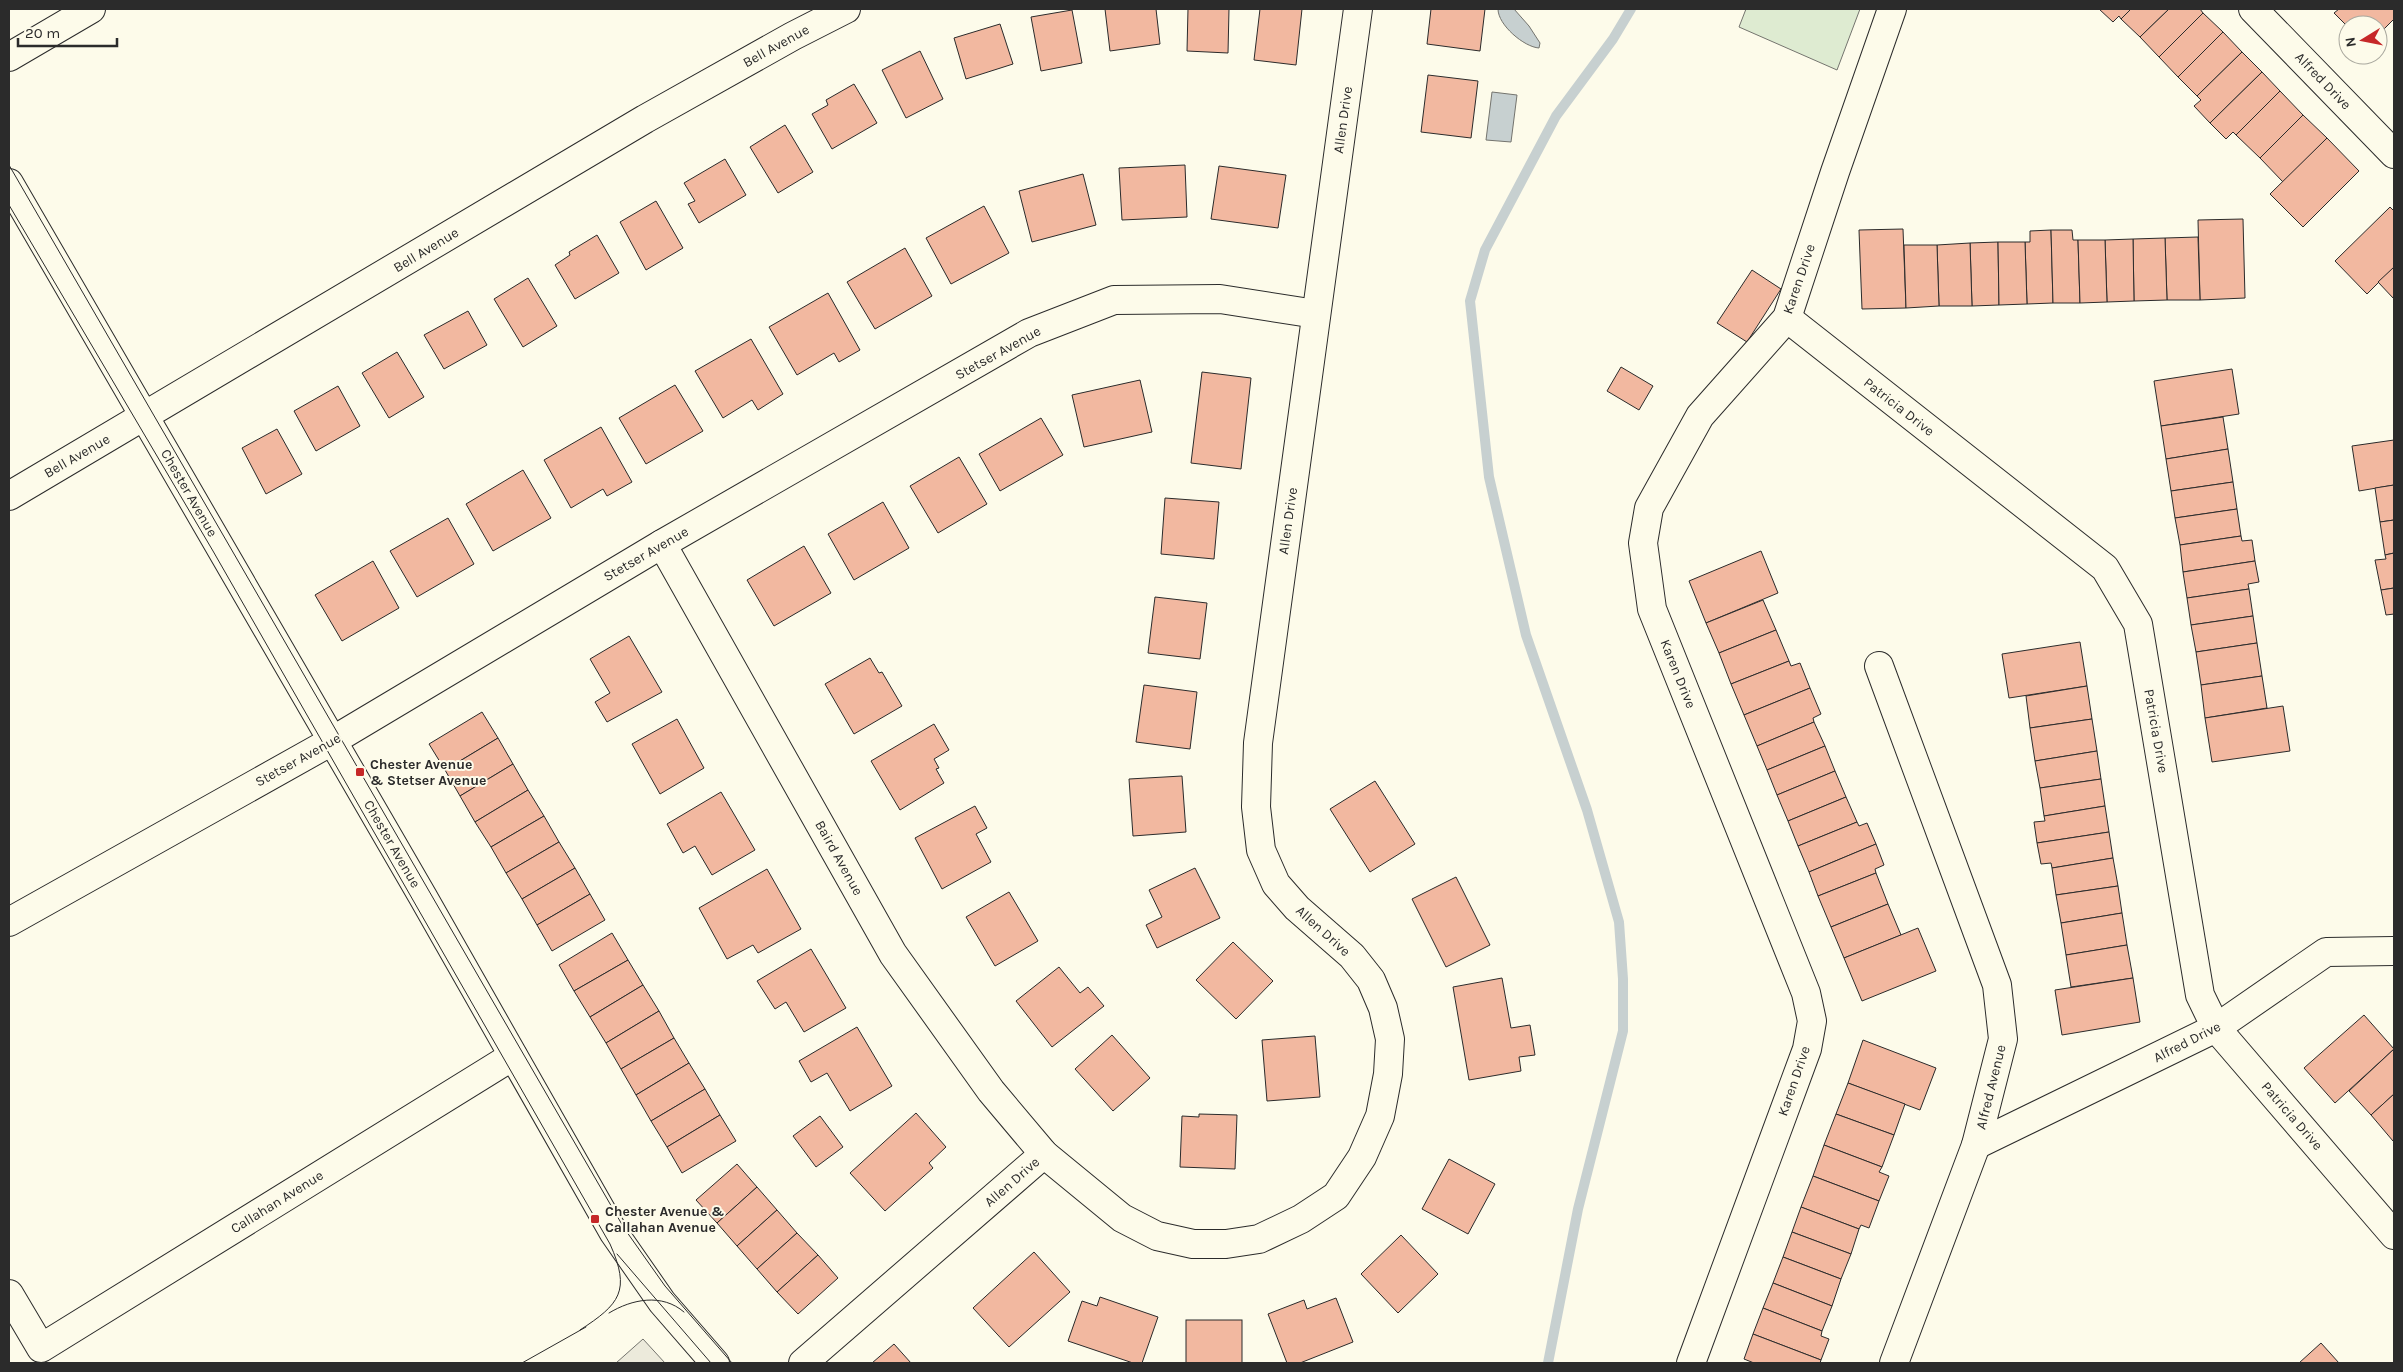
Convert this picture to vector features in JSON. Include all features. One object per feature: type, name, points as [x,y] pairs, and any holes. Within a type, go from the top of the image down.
[{"type":"street","points":[[9,57],[91,9]]},
{"type":"street","name":"Bell Avenue","points":[[9,496],[645,119],[793,36],[846,9]]},
{"type":"street","name":"Allen Drive","points":[[803,1363],[1044,1154],[1122,1218],[1157,1236],[1194,1244],[1226,1244],[1260,1239],[1301,1219],[1336,1196],[1362,1156],[1380,1116],[1388,1074],[1390,1040],[1383,1008],[1371,980],[1352,956],[1297,908],[1276,884],[1261,850],[1256,808],[1258,743],[1358,9]]},
{"type":"street","name":"Karen Drive","points":[[1691,1363],[1807,1049],[1812,1021],[1806,993],[1652,609],[1643,543],[1649,508],[1700,416],[1787,318],[1835,172],[1892,9]]},
{"type":"street","name":"Alfred Drive","points":[[2253,9],[2394,154]]},
{"type":"street","name":"Chester Avenue","points":[[9,183],[614,1233],[662,1302],[715,1363]]},
{"type":"street","name":"Stetser Avenue","points":[[9,922],[332,741],[662,544],[1030,333],[1114,300],[1220,299],[1316,314]]},
{"type":"street","name":"Patricia Drive","points":[[1787,318],[2105,568],[2138,624],[2200,995],[2216,1028],[2394,1235]]},
{"type":"street","name":"Baird Avenue","points":[[662,544],[893,954],[991,1091],[1044,1154]]},
{"type":"street","name":"Alfred Avenue","points":[[1879,666],[1997,985],[2003,1039],[1976,1145],[1894,1363]]},
{"type":"street","name":"Alfred Drive","points":[[1976,1145],[2216,1028],[2326,952],[2394,951]]},
{"type":"street","name":"Callahan Avenue","points":[[9,1294],[40,1348],[513,1056]]},
{"type":"green space","points":[[1746,9],[1860,9],[1837,70],[1739,27]]},
{"type":"shaded area","points":[[1498,9],[1514,9],[1529,26],[1540,43],[1539,48],[1526,44],[1513,34],[1502,22]]},
{"type":"shaded area","points":[[1492,92],[1517,95],[1511,142],[1486,140]]},
{"type":"shaded area","points":[[643,1339],[665,1363],[616,1363]]},
{"type":"building","points":[[1105,9],[1156,9],[1160,44],[1110,51]]},
{"type":"building","points":[[1188,9],[1229,9],[1228,53],[1187,51]]},
{"type":"building","points":[[1260,9],[1302,9],[1296,65],[1254,60]]},
{"type":"building","points":[[1431,9],[1485,9],[1480,51],[1427,44]]},
{"type":"building","points":[[2099,9],[2131,9],[2121,19],[2119,16],[2113,22]]},
{"type":"building","points":[[2131,9],[2169,9],[2140,37],[2121,19]]},
{"type":"building","points":[[2169,9],[2200,9],[2203,13],[2159,57],[2140,37]]},
{"type":"building","points":[[2339,9],[2394,9],[2394,19],[2388,25],[2388,15],[2338,15],[2338,17],[2334,13]]},
{"type":"building","points":[[1072,10],[1082,63],[1041,71],[1031,17]]},
{"type":"building","points":[[2203,13],[2223,32],[2178,77],[2159,57]]},
{"type":"building","points":[[1000,24],[1013,64],[966,79],[954,38]]},
{"type":"building","points":[[2223,32],[2242,52],[2197,96],[2178,77]]},
{"type":"building","points":[[920,51],[943,99],[906,118],[882,70]]},
{"type":"building","points":[[2242,52],[2262,72],[2210,123],[2194,106],[2201,100],[2197,96]]},
{"type":"building","points":[[2262,72],[2280,91],[2236,135],[2233,132],[2226,139],[2210,123]]},
{"type":"building","points":[[1428,75],[1478,81],[1471,138],[1421,132]]},
{"type":"building","points":[[854,84],[877,123],[832,149],[812,114],[828,105],[826,100]]},
{"type":"building","points":[[2280,91],[2303,115],[2260,158],[2236,135]]},
{"type":"building","points":[[2303,115],[2327,138],[2283,182],[2260,158]]},
{"type":"building","points":[[785,125],[813,172],[778,193],[750,147]]},
{"type":"building","points":[[2327,138],[2359,171],[2303,227],[2270,194]]},
{"type":"building","points":[[725,159],[746,195],[699,223],[688,204],[695,201],[684,183]]},
{"type":"building","points":[[1185,165],[1187,217],[1122,220],[1119,168]]},
{"type":"building","points":[[1219,166],[1286,175],[1278,228],[1211,219]]},
{"type":"building","points":[[1083,174],[1096,225],[1032,242],[1019,191]]},
{"type":"building","points":[[656,201],[683,248],[646,270],[620,222]]},
{"type":"building","points":[[984,206],[1009,253],[951,284],[926,238]]},
{"type":"building","points":[[2390,207],[2394,211],[2394,267],[2367,294],[2335,261]]},
{"type":"building","points":[[2243,219],[2245,298],[2200,300],[2198,220]]},
{"type":"building","points":[[1903,229],[1906,308],[1862,309],[1859,230]]},
{"type":"building","points":[[2051,230],[2053,303],[2027,304],[2025,242],[2030,242],[2030,231]]},
{"type":"building","points":[[2051,230],[2072,230],[2073,240],[2078,240],[2080,303],[2053,303]]},
{"type":"building","points":[[597,235],[619,273],[575,299],[555,265],[570,255],[569,252]]},
{"type":"building","points":[[2198,237],[2200,300],[2167,300],[2165,238]]},
{"type":"building","points":[[2165,238],[2167,300],[2134,301],[2133,239]]},
{"type":"building","points":[[2133,239],[2134,301],[2107,302],[2105,240]]},
{"type":"building","points":[[2078,240],[2105,240],[2107,302],[2080,303]]},
{"type":"building","points":[[1998,242],[1999,305],[1972,306],[1970,243]]},
{"type":"building","points":[[1998,242],[2025,242],[2027,304],[1999,305]]},
{"type":"building","points":[[1970,243],[1972,306],[1939,306],[1937,245]]},
{"type":"building","points":[[1904,245],[1937,245],[1939,306],[1906,308]]},
{"type":"building","points":[[905,248],[932,296],[875,329],[847,282]]},
{"type":"building","points":[[2394,267],[2394,299],[2378,282]]},
{"type":"building","points":[[1752,270],[1781,289],[1747,342],[1717,323]]},
{"type":"building","points":[[528,278],[557,326],[523,347],[494,299]]},
{"type":"building","points":[[828,293],[860,350],[839,362],[834,353],[797,375],[769,327]]},
{"type":"building","points":[[468,311],[487,345],[444,369],[424,335]]},
{"type":"building","points":[[751,339],[783,394],[758,410],[752,400],[723,418],[695,371]]},
{"type":"building","points":[[397,352],[424,397],[389,418],[362,373]]},
{"type":"building","points":[[1621,367],[1653,386],[1639,410],[1607,391]]},
{"type":"building","points":[[2232,369],[2239,414],[2161,426],[2154,381]]},
{"type":"building","points":[[1202,372],[1251,378],[1241,469],[1191,463]]},
{"type":"building","points":[[1140,380],[1152,432],[1084,447],[1072,395]]},
{"type":"building","points":[[675,385],[703,431],[646,464],[619,418]]},
{"type":"building","points":[[338,386],[360,426],[316,451],[294,411]]},
{"type":"building","points":[[2223,417],[2228,449],[2166,459],[2161,426]]},
{"type":"building","points":[[1041,418],[1063,455],[1000,491],[979,454]]},
{"type":"building","points":[[601,427],[632,482],[607,496],[603,489],[571,508],[544,460]]},
{"type":"building","points":[[277,429],[302,474],[266,494],[242,448]]},
{"type":"building","points":[[2394,440],[2394,485],[2359,491],[2352,446]]},
{"type":"building","points":[[2228,449],[2233,482],[2171,491],[2166,459]]},
{"type":"building","points":[[959,457],[987,504],[938,533],[910,486]]},
{"type":"building","points":[[523,470],[551,518],[493,551],[466,504]]},
{"type":"building","points":[[2233,482],[2237,509],[2175,518],[2171,491]]},
{"type":"building","points":[[2394,485],[2394,520],[2380,522],[2375,488]]},
{"type":"building","points":[[1165,498],[1219,502],[1214,559],[1161,554]]},
{"type":"building","points":[[883,502],[909,548],[854,580],[828,534]]},
{"type":"building","points":[[2237,509],[2241,536],[2180,545],[2175,518]]},
{"type":"building","points":[[448,518],[474,564],[417,597],[390,551]]},
{"type":"building","points":[[2394,520],[2394,553],[2385,555],[2380,522]]},
{"type":"building","points":[[2241,536],[2242,541],[2252,540],[2255,561],[2183,572],[2180,545]]},
{"type":"building","points":[[804,546],[831,593],[774,626],[747,580]]},
{"type":"building","points":[[1761,551],[1778,593],[1706,623],[1689,581]]},
{"type":"building","points":[[2394,553],[2394,588],[2381,590],[2375,560],[2386,559],[2385,555]]},
{"type":"building","points":[[373,561],[399,608],[342,641],[315,595]]},
{"type":"building","points":[[2255,561],[2259,582],[2248,584],[2249,589],[2187,598],[2183,572]]},
{"type":"building","points":[[2394,588],[2394,614],[2386,615],[2381,590]]},
{"type":"building","points":[[2249,589],[2253,616],[2191,625],[2187,598]]},
{"type":"building","points":[[1155,597],[1207,603],[1200,659],[1148,653]]},
{"type":"building","points":[[1763,600],[1776,630],[1719,653],[1706,623]]},
{"type":"building","points":[[2253,616],[2257,643],[2196,652],[2191,625]]},
{"type":"building","points":[[1776,630],[1789,661],[1731,684],[1719,653]]},
{"type":"building","points":[[629,636],[662,692],[607,722],[595,702],[610,693],[590,659]]},
{"type":"building","points":[[2080,642],[2087,686],[2009,698],[2002,654]]},
{"type":"building","points":[[2257,643],[2262,676],[2201,685],[2196,652]]},
{"type":"building","points":[[870,658],[879,673],[882,672],[902,706],[854,734],[825,684]]},
{"type":"building","points":[[1789,661],[1791,666],[1800,663],[1810,688],[1744,715],[1731,684]]},
{"type":"building","points":[[2262,676],[2267,708],[2205,718],[2201,685]]},
{"type":"building","points":[[1144,685],[1197,692],[1190,749],[1136,742]]},
{"type":"building","points":[[2087,686],[2092,719],[2030,728],[2026,696]]},
{"type":"building","points":[[1810,688],[1821,714],[1813,718],[1814,722],[1757,746],[1744,715]]},
{"type":"building","points":[[2283,706],[2290,751],[2212,762],[2205,718]]},
{"type":"building","points":[[482,712],[498,738],[445,770],[429,744]]},
{"type":"building","points":[[677,719],[704,768],[660,794],[632,744]]},
{"type":"building","points":[[2092,719],[2097,751],[2035,761],[2030,728]]},
{"type":"building","points":[[1814,722],[1825,746],[1767,770],[1757,746]]},
{"type":"building","points":[[934,724],[949,750],[934,759],[939,768],[936,769],[944,783],[900,810],[871,761]]},
{"type":"building","points":[[498,738],[513,764],[460,796],[445,770]]},
{"type":"building","points":[[1825,746],[1835,771],[1777,795],[1767,770]]},
{"type":"building","points":[[2097,751],[2101,779],[2040,788],[2035,761]]},
{"type":"building","points":[[513,764],[528,790],[475,822],[460,796]]},
{"type":"building","points":[[1835,771],[1846,797],[1788,821],[1777,795]]},
{"type":"building","points":[[1182,776],[1186,832],[1133,836],[1129,779]]},
{"type":"building","points":[[2101,779],[2105,806],[2044,816],[2040,788]]},
{"type":"building","points":[[1375,781],[1415,844],[1370,872],[1330,809]]},
{"type":"building","points":[[528,790],[544,816],[491,847],[475,822]]},
{"type":"building","points":[[721,792],[755,850],[712,875],[695,846],[683,853],[667,824]]},
{"type":"building","points":[[1846,797],[1857,822],[1798,846],[1788,821]]},
{"type":"building","points":[[975,806],[987,828],[976,834],[991,862],[942,889],[915,838]]},
{"type":"building","points":[[2105,806],[2109,832],[2037,843],[2034,822],[2045,821],[2044,816]]},
{"type":"building","points":[[544,816],[559,842],[506,873],[491,847]]},
{"type":"building","points":[[1857,822],[1859,826],[1867,823],[1876,844],[1809,872],[1798,846]]},
{"type":"building","points":[[2109,832],[2113,858],[2052,868],[2051,863],[2041,864],[2037,843]]},
{"type":"building","points":[[559,842],[575,868],[522,899],[506,873]]},
{"type":"building","points":[[1876,844],[1884,865],[1875,869],[1876,873],[1818,896],[1809,872]]},
{"type":"building","points":[[2113,858],[2118,886],[2056,895],[2052,868]]},
{"type":"building","points":[[575,868],[590,894],[537,925],[522,899]]},
{"type":"building","points":[[1195,868],[1220,918],[1157,948],[1146,925],[1162,917],[1149,890]]},
{"type":"building","points":[[767,869],[801,929],[758,953],[753,945],[727,959],[699,908]]},
{"type":"building","points":[[1876,873],[1888,904],[1831,927],[1818,896]]},
{"type":"building","points":[[1456,877],[1490,945],[1446,967],[1412,899]]},
{"type":"building","points":[[2118,886],[2122,913],[2061,923],[2056,895]]},
{"type":"building","points":[[1009,892],[1038,941],[995,966],[966,917]]},
{"type":"building","points":[[590,894],[605,920],[552,951],[537,925]]},
{"type":"building","points":[[1888,904],[1901,935],[1844,958],[1831,927]]},
{"type":"building","points":[[2122,913],[2127,945],[2066,955],[2061,923]]},
{"type":"building","points":[[1918,928],[1936,971],[1862,1001],[1844,958]]},
{"type":"building","points":[[612,933],[628,960],[574,991],[559,965]]},
{"type":"building","points":[[1233,942],[1273,981],[1236,1019],[1196,980]]},
{"type":"building","points":[[2127,945],[2133,978],[2071,987],[2066,955]]},
{"type":"building","points":[[811,949],[846,1008],[804,1032],[786,1002],[775,1009],[757,981]]},
{"type":"building","points":[[628,960],[643,985],[590,1017],[574,991]]},
{"type":"building","points":[[1059,967],[1080,993],[1088,987],[1104,1006],[1052,1047],[1016,1001]]},
{"type":"building","points":[[1502,978],[1511,1028],[1530,1025],[1535,1055],[1519,1057],[1521,1071],[1469,1080],[1453,987]]},
{"type":"building","points":[[2133,978],[2140,1022],[2062,1035],[2055,990]]},
{"type":"building","points":[[643,985],[659,1011],[606,1043],[590,1017]]},
{"type":"building","points":[[659,1011],[674,1038],[621,1069],[606,1043]]},
{"type":"building","points":[[2364,1015],[2394,1049],[2335,1103],[2304,1068]]},
{"type":"building","points":[[857,1027],[892,1086],[850,1111],[827,1073],[811,1082],[799,1061]]},
{"type":"building","points":[[1112,1035],[1150,1078],[1113,1111],[1075,1069]]},
{"type":"building","points":[[1315,1036],[1320,1097],[1267,1101],[1262,1040]]},
{"type":"building","points":[[674,1038],[689,1063],[636,1095],[621,1069]]},
{"type":"building","points":[[1863,1040],[1936,1068],[1920,1110],[1848,1083]]},
{"type":"building","points":[[2394,1049],[2394,1094],[2371,1115],[2349,1091]]},
{"type":"building","points":[[689,1063],[705,1089],[651,1121],[636,1095]]},
{"type":"building","points":[[1848,1083],[1905,1104],[1894,1135],[1836,1114]]},
{"type":"building","points":[[705,1089],[720,1115],[667,1147],[651,1121]]},
{"type":"building","points":[[2394,1094],[2394,1139],[2393,1141],[2371,1115]]},
{"type":"building","points":[[916,1113],[946,1147],[929,1163],[933,1168],[885,1211],[850,1173]]},
{"type":"building","points":[[1199,1114],[1237,1115],[1235,1169],[1180,1167],[1182,1116],[1199,1117]]},
{"type":"building","points":[[1836,1114],[1894,1135],[1882,1167],[1824,1145]]},
{"type":"building","points":[[720,1115],[736,1141],[682,1173],[667,1147]]},
{"type":"building","points":[[820,1116],[843,1147],[816,1167],[793,1136]]},
{"type":"building","points":[[1824,1145],[1882,1167],[1879,1172],[1889,1176],[1879,1201],[1813,1176]]},
{"type":"building","points":[[1449,1159],[1495,1184],[1468,1234],[1422,1209]]},
{"type":"building","points":[[737,1164],[757,1187],[717,1223],[696,1200]]},
{"type":"building","points":[[1813,1176],[1879,1201],[1869,1228],[1861,1225],[1859,1229],[1801,1207]]},
{"type":"building","points":[[757,1187],[777,1210],[737,1246],[717,1223]]},
{"type":"building","points":[[1801,1207],[1859,1229],[1851,1254],[1792,1232]]},
{"type":"building","points":[[777,1210],[797,1233],[757,1269],[737,1246]]},
{"type":"building","points":[[1792,1232],[1851,1254],[1841,1279],[1783,1257]]},
{"type":"building","points":[[797,1233],[818,1255],[777,1292],[757,1269]]},
{"type":"building","points":[[1401,1235],[1438,1274],[1398,1313],[1361,1274]]},
{"type":"building","points":[[1034,1252],[1070,1292],[1009,1347],[973,1308]]},
{"type":"building","points":[[818,1255],[838,1278],[798,1314],[777,1292]]},
{"type":"building","points":[[1783,1257],[1841,1279],[1832,1306],[1773,1283]]},
{"type":"building","points":[[1773,1283],[1832,1306],[1822,1331],[1763,1308]]},
{"type":"building","points":[[1100,1297],[1158,1317],[1142,1363],[1133,1363],[1068,1341],[1082,1301],[1097,1306]]},
{"type":"building","points":[[1336,1298],[1353,1342],[1300,1363],[1287,1363],[1268,1314],[1304,1300],[1307,1309]]},
{"type":"building","points":[[1763,1308],[1822,1331],[1821,1336],[1829,1339],[1821,1360],[1753,1334]]},
{"type":"building","points":[[1186,1320],[1242,1320],[1242,1363],[1186,1363]]},
{"type":"building","points":[[1753,1334],[1821,1360],[1820,1363],[1754,1363],[1744,1359]]},
{"type":"building","points":[[2321,1343],[2339,1363],[2299,1363]]},
{"type":"building","points":[[894,1344],[911,1363],[872,1363]]},
{"type":"waterway","points":[[1548,1363],[1578,1209],[1623,1031],[1623,979],[1619,922],[1587,810],[1526,635],[1489,477],[1470,301],[1485,250],[1556,116],[1613,39],[1631,9]]},
{"type":"tram line","points":[[9,165],[624,1228],[665,1286],[732,1363]]},
{"type":"tram line","points":[[9,205],[213,551],[610,1244],[620,1274],[618,1295],[605,1312],[580,1330]]},
{"type":"tram line","points":[[617,1254],[711,1363]]},
{"type":"tram line","points":[[609,1313],[627,1304],[647,1300],[666,1302],[684,1312]]},
{"type":"tram line","points":[[522,1363],[586,1327]]},
{"type":"place","name":"Chester Avenue & Stetser Avenue","points":[[360,772]]},
{"type":"place","name":"Chester Avenue & Callahan Avenue","points":[[595,1219]]}]
